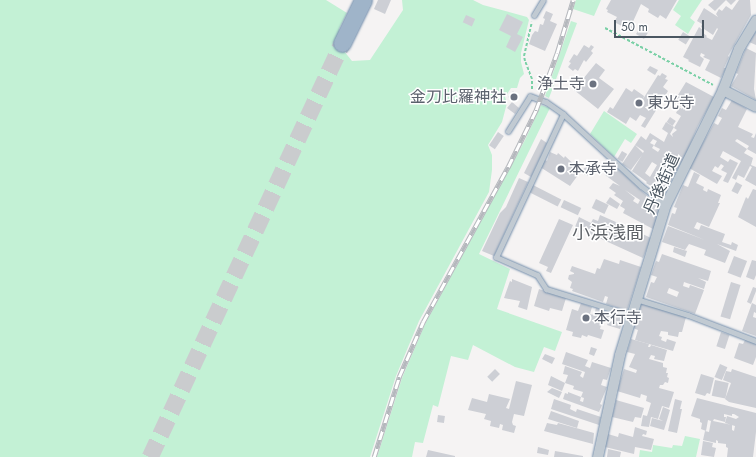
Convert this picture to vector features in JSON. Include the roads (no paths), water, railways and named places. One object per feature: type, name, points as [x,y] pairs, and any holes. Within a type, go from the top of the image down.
[{"type":"highway","points":[[342,43],[363,0]]},
{"type":"street","name":"丹後街道","points":[[598,457],[620,355],[631,315],[666,205],[723,90],[739,49],[756,21]]},
{"type":"street","points":[[723,90],[756,107]]},
{"type":"lane","points":[[534,15],[543,0]]},
{"type":"lane","points":[[508,131],[530,96],[546,102],[563,114],[641,186],[666,205]]},
{"type":"lane","points":[[563,114],[496,258],[537,275],[546,289],[631,315]]},
{"type":"lane","points":[[636,299],[688,314],[756,341]]},
{"type":"tunnel","points":[[150,457],[342,43]]},
{"type":"railway","points":[[374,457],[399,377],[423,322],[508,167],[536,110],[557,53],[573,0]]},
{"type":"place","name":"浄土寺","points":[[593,84]]},
{"type":"place","name":"金刀比羅神社","points":[[514,97]]},
{"type":"place","name":"東光寺","points":[[639,103]]},
{"type":"place","name":"本承寺","points":[[561,169]]},
{"type":"place","name":"本行寺","points":[[586,318]]},
{"type":"district","name":"小浜浅間","points":[[608,233]]}]
